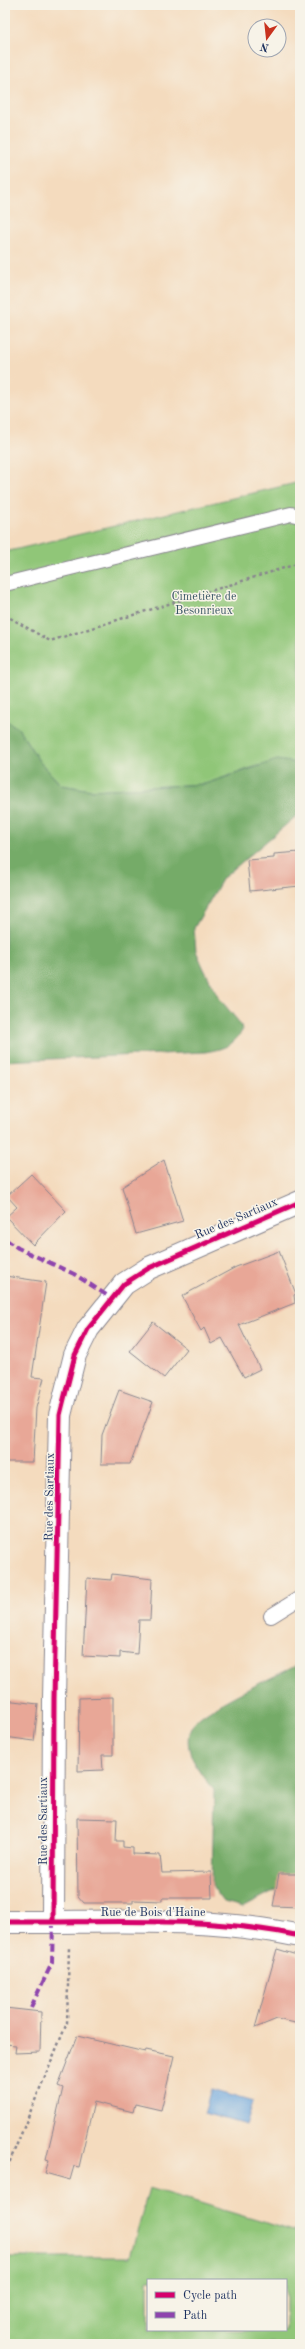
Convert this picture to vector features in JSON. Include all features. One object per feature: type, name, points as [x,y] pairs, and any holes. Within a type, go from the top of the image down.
[{"type":"street","name":"Rue des Sartiaux","points":[[61,1922],[54,1698],[60,1415],[75,1355],[88,1330],[124,1284],[149,1268],[300,1202]]},
{"type":"street","name":"Rue de Bois d'Haine","points":[[5,1922],[186,1921],[228,1924],[300,1936]]},
{"type":"lane","points":[[5,584],[291,514],[300,516]]},
{"type":"lane","points":[[271,1616],[300,1598]]},
{"type":"path","points":[[5,615],[50,641],[300,563]]},
{"type":"path","points":[[5,2173],[67,2023],[61,1922]]},
{"type":"green space","name":"Cimetière de Besonrieux","points":[[300,482],[300,768],[298,763],[257,766],[205,784],[91,790],[61,785],[39,761],[18,728],[5,720],[5,552]]},
{"type":"green space","points":[[5,720],[18,728],[39,761],[61,785],[91,790],[205,784],[277,760],[298,763],[300,813],[223,878],[194,928],[196,951],[204,969],[219,998],[243,1029],[240,1035],[232,1043],[217,1050],[205,1052],[5,1061]]},
{"type":"green space","points":[[300,1664],[300,1877],[243,1907],[224,1902],[212,1886],[214,1789],[203,1776],[190,1753],[188,1744],[191,1727],[208,1711],[223,1702]]},
{"type":"green space","points":[[149,2188],[300,2233],[300,2344],[5,2344],[5,2257],[130,2257]]},
{"type":"water","points":[[211,2090],[253,2102],[246,2125],[204,2113]]},
{"type":"building","points":[[300,852],[300,886],[250,891],[247,860],[274,858],[274,854]]},
{"type":"building","points":[[164,1160],[183,1221],[136,1234],[122,1187]]},
{"type":"building","points":[[31,1174],[66,1211],[33,1245],[6,1217],[17,1207],[7,1196]]},
{"type":"building","points":[[279,1251],[296,1294],[294,1295],[295,1303],[239,1325],[260,1369],[244,1377],[222,1338],[211,1344],[204,1328],[201,1331],[182,1296],[236,1267]]},
{"type":"building","points":[[5,1276],[46,1282],[32,1377],[44,1378],[36,1408],[33,1462],[5,1462]]},
{"type":"building","points":[[153,1322],[187,1349],[164,1378],[130,1351]]},
{"type":"building","points":[[119,1390],[153,1402],[130,1464],[101,1464],[102,1435]]},
{"type":"building","points":[[112,1574],[152,1579],[150,1620],[139,1620],[137,1654],[120,1652],[120,1658],[83,1656],[87,1578],[111,1580]]},
{"type":"building","points":[[113,1697],[113,1755],[102,1755],[103,1770],[78,1771],[79,1698]]},
{"type":"building","points":[[5,1700],[38,1704],[34,1741],[5,1737]]},
{"type":"building","points":[[77,1818],[117,1819],[116,1841],[123,1841],[123,1847],[133,1848],[133,1854],[160,1855],[162,1873],[211,1872],[212,1898],[162,1898],[162,1901],[133,1900],[133,1903],[84,1903],[78,1896]]},
{"type":"building","points":[[279,1874],[300,1874],[300,1907],[273,1906]]},
{"type":"building","points":[[277,1949],[300,1956],[300,2024],[277,2019],[255,2028]]},
{"type":"building","points":[[5,2008],[41,2012],[40,2052],[15,2053],[16,2045],[5,2044]]},
{"type":"building","points":[[77,2036],[145,2052],[146,2050],[174,2056],[161,2110],[135,2104],[133,2112],[94,2102],[79,2167],[74,2166],[70,2180],[45,2173],[49,2160],[46,2159],[63,2088],[58,2086]]},
{"type":"marked path","points":[[5,1239],[18,1248],[74,1274],[111,1298]]},
{"type":"marked path","points":[[31,2007],[52,1963],[53,1922]]},
{"type":"cycle path","points":[[53,1922],[54,1699],[60,1415],[75,1355],[88,1329],[124,1284],[149,1268],[300,1202]]},
{"type":"cycle path","points":[[5,1922],[116,1921],[190,1923],[263,1929],[300,1936]]}]
